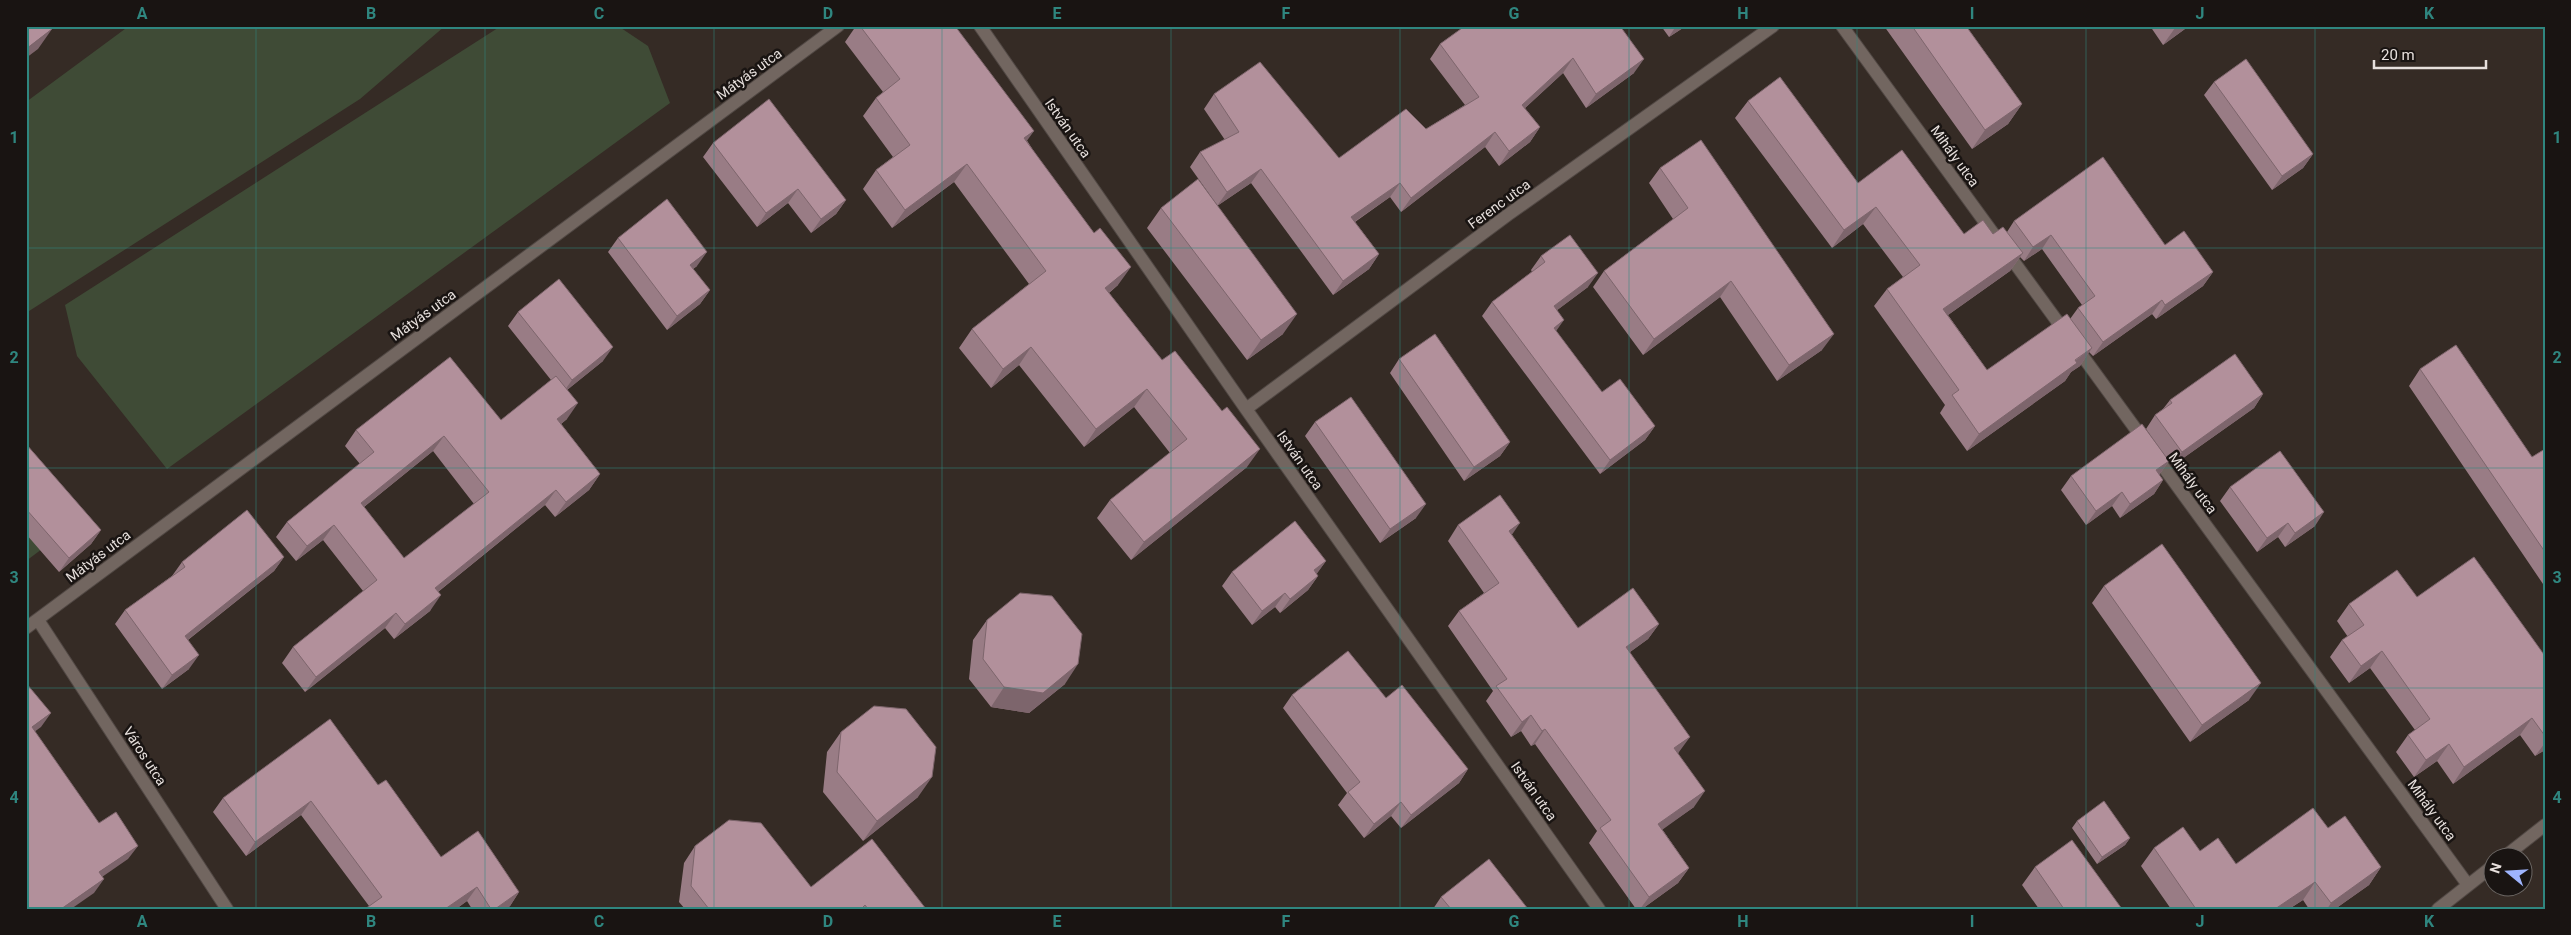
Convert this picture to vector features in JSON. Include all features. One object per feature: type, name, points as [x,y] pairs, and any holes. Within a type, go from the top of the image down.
[{"type":"street","name":"Mátyás utca","points":[[26,628],[838,26]]},
{"type":"street","name":"István utca","points":[[980,26],[1246,410],[1599,909]]},
{"type":"street","name":"Ferenc utca","points":[[1246,410],[1509,214],[1772,26]]},
{"type":"street","name":"Mihály utca","points":[[1842,26],[2468,885]]},
{"type":"street","name":"Város utca","points":[[38,620],[226,909]]},
{"type":"street","points":[[2516,848],[2545,825]]},
{"type":"street","points":[[2438,909],[2484,873]]},
{"type":"green space","points":[[129,26],[445,26],[360,99],[26,313],[26,102]]},
{"type":"green space","points":[[501,26],[618,26],[648,46],[670,103],[167,469],[77,356],[65,305]]},
{"type":"green space","points":[[26,528],[42,549],[26,561]]},
{"type":"building","points":[[26,26],[49,26],[52,29],[26,49]]},
{"type":"building","points":[[860,26],[955,26],[1034,131],[1024,138],[1094,233],[1100,228],[1131,267],[1105,288],[1162,360],[1175,351],[1222,411],[1227,407],[1260,449],[1144,542],[1110,500],[1187,439],[1147,389],[1096,429],[1031,347],[1003,369],[972,329],[1046,271],[967,164],[905,210],[876,170],[910,145],[876,98],[900,79]]},
{"type":"building","points":[[1465,26],[1620,26],[1644,59],[1596,94],[1573,58],[1522,105],[1540,127],[1509,151],[1495,132],[1411,198],[1400,183],[1351,217],[1379,254],[1343,281],[1261,169],[1227,192],[1200,152],[1239,132],[1214,94],[1260,62],[1339,158],[1406,109],[1426,129],[1479,97],[1440,44]]},
{"type":"building","points":[[1912,26],[1966,26],[2022,104],[1985,130]]},
{"type":"building","points":[[2246,59],[2313,154],[2282,176],[2214,82]]},
{"type":"building","points":[[1780,77],[1858,183],[1902,150],[1964,234],[1983,220],[1993,234],[2003,227],[2023,253],[1943,309],[1987,370],[2067,314],[2092,348],[2075,360],[2077,363],[1979,434],[1952,395],[1959,390],[1887,289],[1920,265],[1876,207],[1844,230],[1748,101]]},
{"type":"building","points":[[769,99],[846,200],[821,219],[798,189],[766,213],[713,143]]},
{"type":"building","points":[[1701,140],[1834,334],[1789,365],[1731,281],[1654,339],[1604,271],[1688,208],[1660,168]]},
{"type":"building","points":[[2103,157],[2165,245],[2184,231],[2213,272],[2165,305],[2162,300],[2103,342],[2078,308],[2095,296],[2051,235],[2033,247],[2014,221]]},
{"type":"building","points":[[1198,179],[1297,314],[1261,340],[1161,208]]},
{"type":"building","points":[[667,199],[707,252],[690,265],[710,290],[677,316],[618,238]]},
{"type":"building","points":[[1570,235],[1598,273],[1554,306],[1564,320],[1554,328],[1602,392],[1620,379],[1655,426],[1610,460],[1492,302],[1545,262],[1541,256]]},
{"type":"building","points":[[559,279],[613,347],[572,380],[518,312]]},
{"type":"building","points":[[1435,334],[1510,442],[1474,467],[1399,359]]},
{"type":"building","points":[[2456,345],[2532,457],[2545,449],[2545,552],[2420,369]]},
{"type":"building","points":[[2235,354],[2263,394],[2182,452],[2155,415],[2172,403],[2170,400]]},
{"type":"building","points":[[450,357],[501,420],[556,376],[578,403],[557,419],[600,474],[566,502],[556,490],[435,588],[441,595],[405,624],[396,613],[316,677],[293,647],[377,580],[334,525],[307,546],[287,522],[374,452],[356,430]],"holes":[[[444,436],[489,492],[404,558],[361,503]]]},
{"type":"building","points":[[1351,397],[1426,504],[1390,529],[1315,422]]},
{"type":"building","points":[[2142,424],[2169,461],[2156,470],[2163,480],[2130,504],[2122,492],[2096,511],[2071,476]]},
{"type":"building","points":[[26,444],[101,530],[69,558],[26,509]]},
{"type":"building","points":[[2280,451],[2324,512],[2295,533],[2288,523],[2267,538],[2230,487]]},
{"type":"building","points":[[1500,495],[1520,523],[1509,531],[1578,628],[1633,588],[1659,624],[1626,647],[1690,737],[1674,748],[1705,791],[1658,824],[1689,868],[1649,897],[1600,828],[1611,820],[1545,729],[1542,731],[1531,715],[1522,722],[1496,686],[1507,679],[1459,611],[1499,583],[1458,525]]},
{"type":"building","points":[[247,510],[284,557],[185,636],[199,655],[172,675],[125,610],[185,567],[182,562]]},
{"type":"building","points":[[1295,521],[1326,561],[1314,570],[1318,576],[1290,599],[1285,593],[1262,611],[1232,572]]},
{"type":"building","points":[[2162,544],[2261,683],[2202,725],[2104,586]]},
{"type":"building","points":[[2474,557],[2545,656],[2545,736],[2532,718],[2464,767],[2449,744],[2426,760],[2408,735],[2430,719],[2382,651],[2361,666],[2342,640],[2364,625],[2349,604],[2397,570],[2417,597]]},
{"type":"building","points":[[1020,593],[1052,596],[1082,634],[1078,664],[1043,693],[1004,687],[983,659],[987,620]]},
{"type":"building","points":[[1348,651],[1386,698],[1402,685],[1468,769],[1411,815],[1401,802],[1374,824],[1348,792],[1360,782],[1292,695]]},
{"type":"building","points":[[26,683],[51,713],[32,727],[99,823],[116,812],[138,846],[99,872],[104,879],[61,909],[26,909]]},
{"type":"building","points":[[874,706],[906,709],[936,747],[932,777],[877,821],[837,772],[841,732]]},
{"type":"building","points":[[330,719],[378,785],[386,780],[441,857],[478,831],[519,892],[495,909],[491,909],[477,887],[445,909],[365,909],[382,897],[311,801],[255,842],[223,798]]},
{"type":"building","points":[[2104,801],[2130,838],[2102,857],[2077,821]]},
{"type":"building","points":[[2313,808],[2328,828],[2345,816],[2381,867],[2331,903],[2315,882],[2275,909],[2196,909],[2154,848],[2183,827],[2200,851],[2218,838],[2236,864]]},
{"type":"building","points":[[729,820],[761,823],[811,887],[872,839],[926,909],[868,909],[865,905],[861,909],[709,909],[691,886],[695,846]]},
{"type":"building","points":[[2072,840],[2122,909],[2064,909],[2035,867]]},
{"type":"building","points":[[1489,859],[1528,909],[1451,909],[1441,897]]}]
